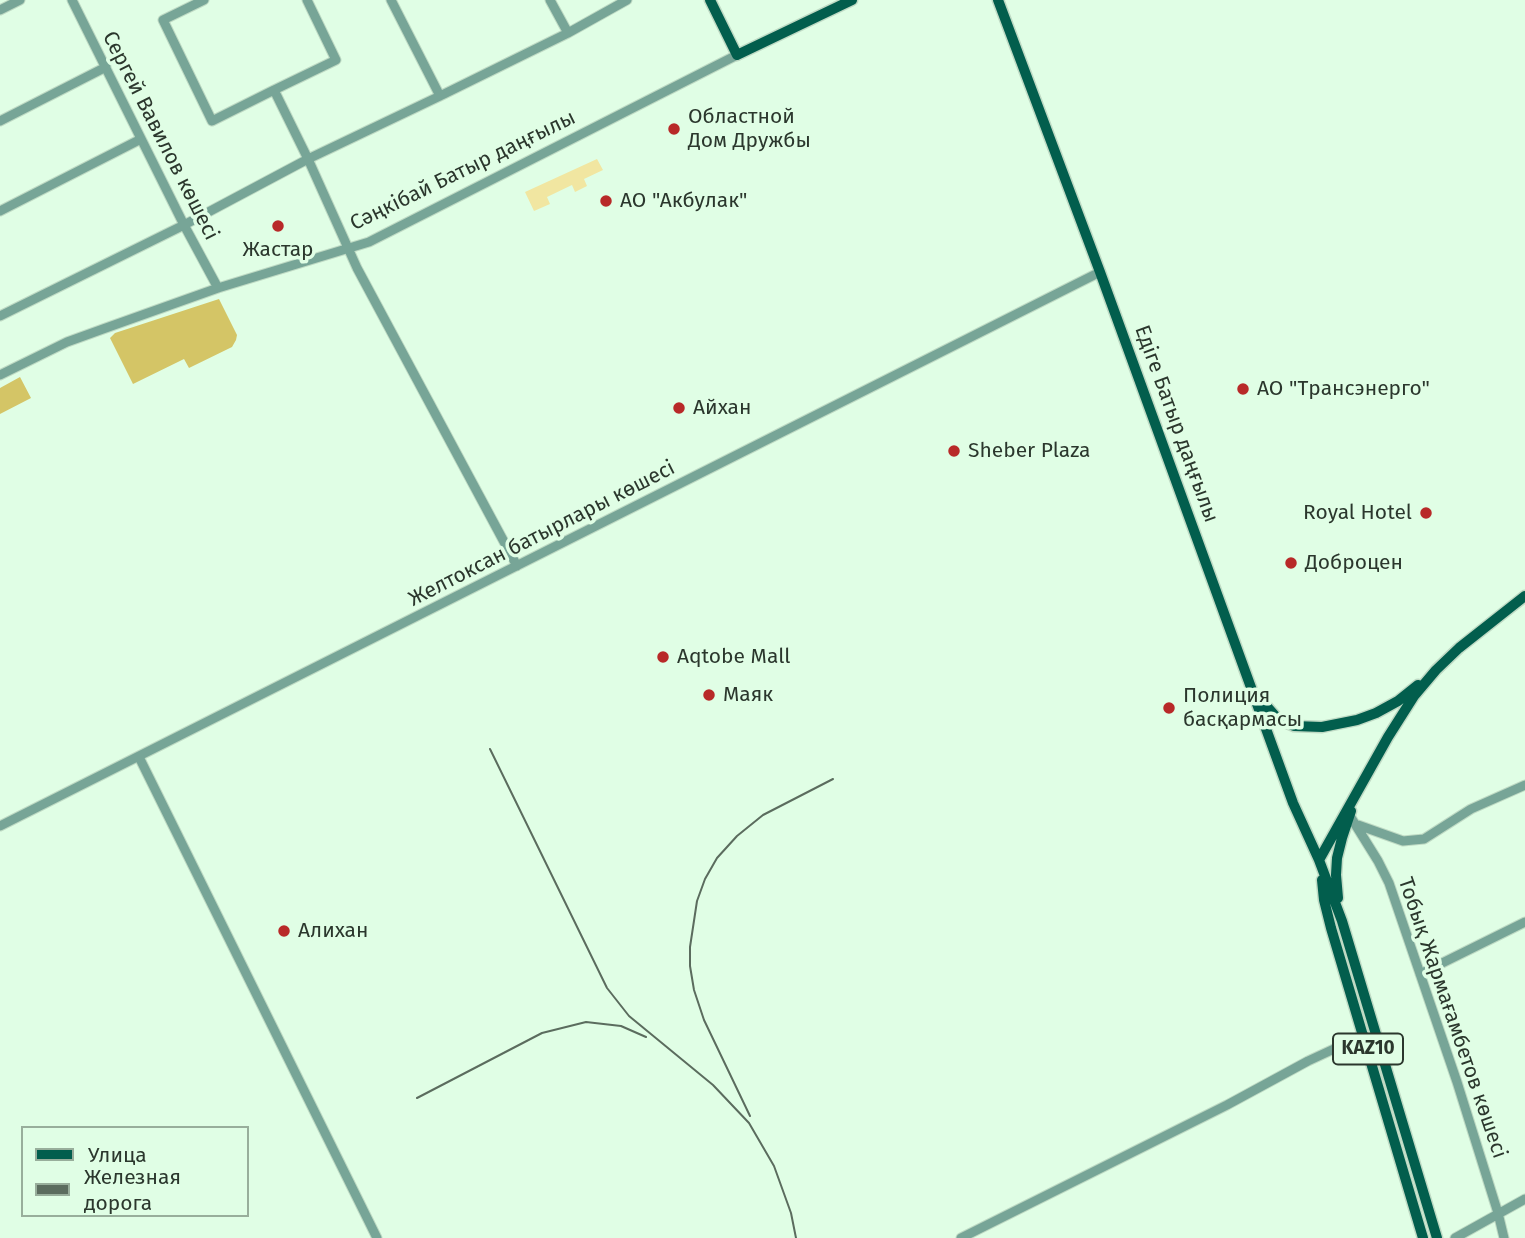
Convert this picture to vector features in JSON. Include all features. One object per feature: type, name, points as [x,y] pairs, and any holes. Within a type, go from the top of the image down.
[{"type":"main road","points":[[710,0],[737,55]]},
{"type":"main road","name":"Сәңкібай Батыр даңғылы","points":[[737,55],[852,0]]},
{"type":"main road","name":"Едіге Батыр даңғылы","points":[[998,0],[1293,803],[1319,860],[1342,922],[1437,1238]]},
{"type":"main road","name":"KAZ10","points":[[1319,860],[1414,696],[1459,648],[1525,596]]},
{"type":"main road","points":[[1249,679],[1263,702],[1278,719],[1294,726],[1322,726],[1357,720],[1376,713],[1398,701],[1436,670]]},
{"type":"main road","name":"KAZ10","points":[[1342,922],[1336,875],[1338,858],[1358,791]]},
{"type":"main road","name":"Едіге Батыр даңғылы","points":[[1319,860],[1331,928],[1423,1238]]},
{"type":"street","points":[[0,10],[20,0]]},
{"type":"street","name":"Сергей Вавилов көшесі","points":[[72,0],[218,288]]},
{"type":"street","points":[[205,0],[163,20],[212,121],[336,60],[307,0]]},
{"type":"street","points":[[391,0],[440,96]]},
{"type":"street","points":[[550,0],[568,33]]},
{"type":"street","points":[[0,316],[184,225],[309,159],[568,33],[627,0]]},
{"type":"street","name":"Сәңкібай Батыр даңғылы","points":[[0,375],[68,342],[218,288],[369,242],[737,55]]},
{"type":"street","points":[[0,121],[106,67]]},
{"type":"street","points":[[274,90],[309,159],[358,271],[517,566]]},
{"type":"street","points":[[0,211],[141,139]]},
{"type":"street","name":"Желтоксан батырлары көшесі","points":[[0,826],[1100,272]]},
{"type":"street","points":[[139,757],[377,1238]]},
{"type":"street","points":[[1358,825],[1403,841],[1424,839],[1471,809],[1525,785]]},
{"type":"street","name":"Тобық Жармағамбетов көшесі","points":[[1350,816],[1358,825],[1390,883],[1457,1082],[1499,1213],[1504,1238]]},
{"type":"street","points":[[1420,974],[1525,922]]},
{"type":"street","points":[[961,1238],[1364,1035]]},
{"type":"street","points":[[1455,1238],[1525,1199]]},
{"type":"shaded area","points":[[597,159],[603,170],[584,179],[587,186],[575,192],[572,185],[547,197],[550,204],[534,211],[525,192]]},
{"type":"shaded area","points":[[219,299],[237,335],[232,347],[189,368],[184,359],[133,384],[110,338],[115,333]]},
{"type":"shaded area","points":[[20,377],[31,398],[0,414],[0,388]]},
{"type":"railway","points":[[490,749],[607,988],[629,1016],[713,1085],[749,1123],[774,1166],[791,1213],[796,1238]]},
{"type":"railway","points":[[750,1116],[704,1020],[694,990],[690,947],[697,901],[717,858],[737,836],[763,815],[833,779]]},
{"type":"railway","points":[[417,1098],[542,1033],[586,1022],[621,1026],[646,1037]]},
{"type":"place","name":"Областной Дом Дружбы","points":[[674,129]]},
{"type":"place","name":"АО \"Акбулак\"","points":[[606,201]]},
{"type":"place","name":"Жастар","points":[[278,226]]},
{"type":"place","name":"АО \"Трансэнерго\"","points":[[1243,389]]},
{"type":"place","name":"Айхан","points":[[679,408]]},
{"type":"place","name":"Sheber Plaza","points":[[954,451]]},
{"type":"place","name":"Royal Hotel","points":[[1426,513]]},
{"type":"place","name":"Доброцен","points":[[1291,563]]},
{"type":"place","name":"Aqtobe Mall","points":[[663,657]]},
{"type":"place","name":"Маяк","points":[[709,695]]},
{"type":"place","name":"Полиция басқармасы","points":[[1169,708]]},
{"type":"place","name":"Алихан","points":[[284,931]]}]
